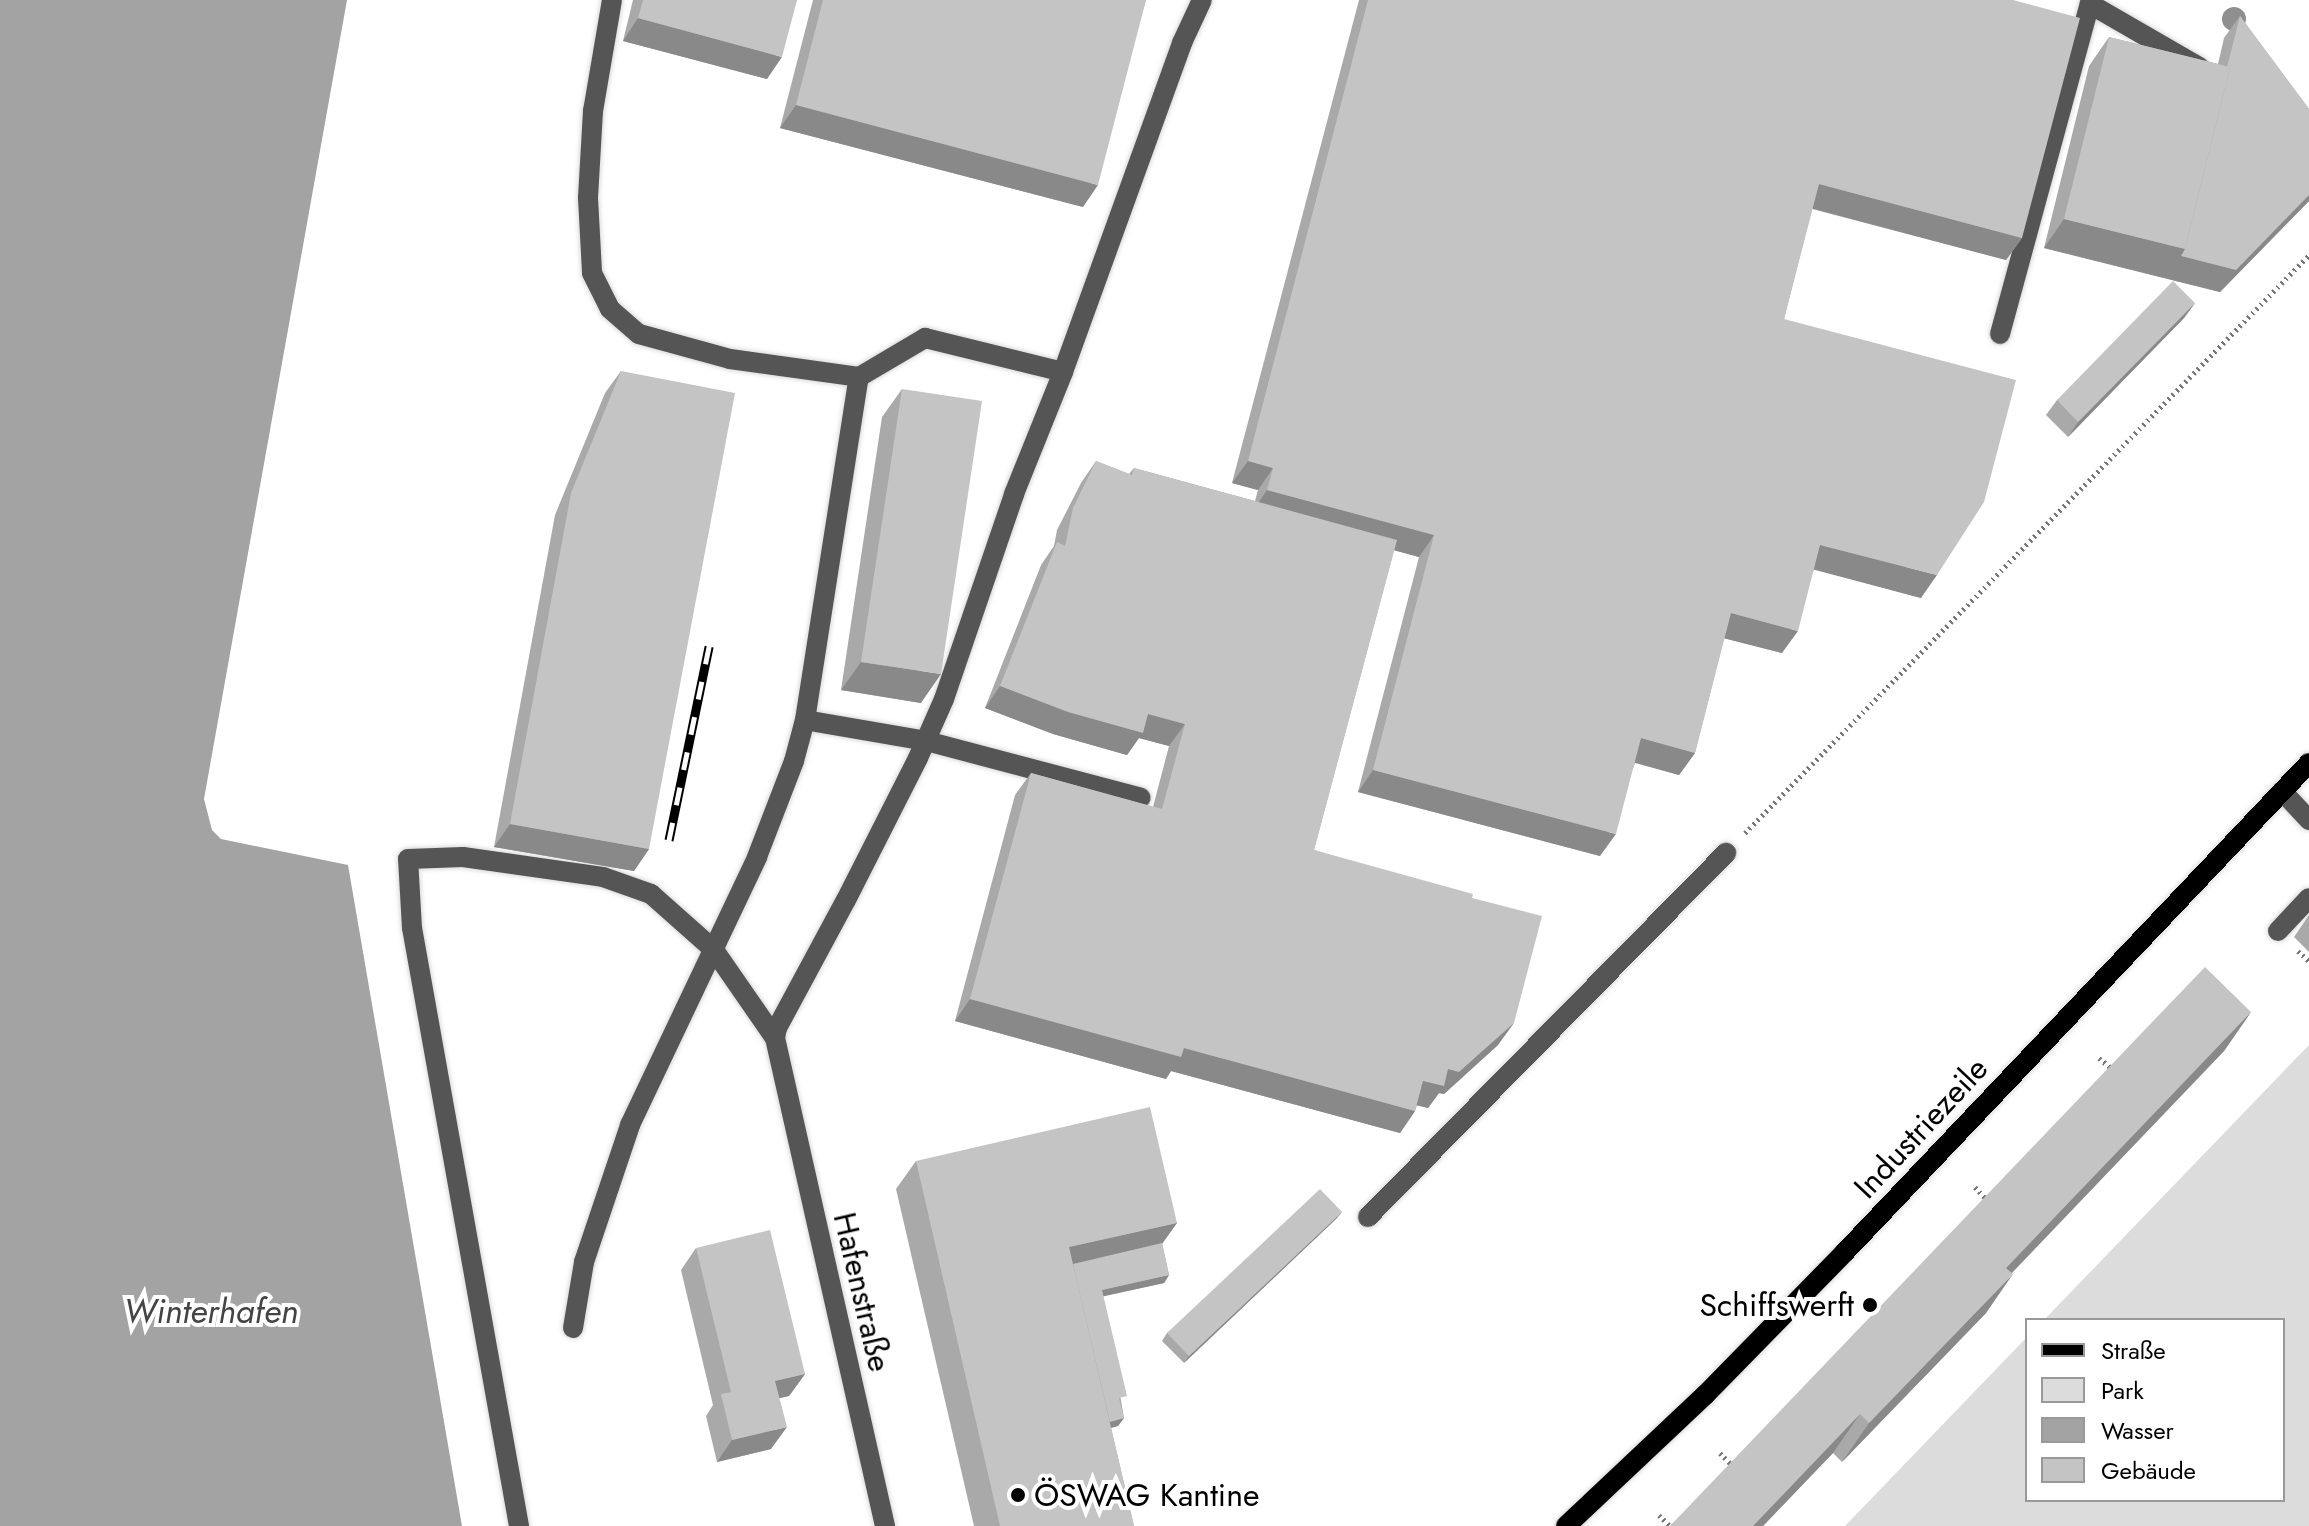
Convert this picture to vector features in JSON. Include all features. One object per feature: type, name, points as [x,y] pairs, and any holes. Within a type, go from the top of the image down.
[{"type":"main road","name":"Industriezeile","points":[[1566,1526],[1705,1395],[1845,1252],[2309,763]]},
{"type":"street","points":[[612,0],[593,111],[588,198],[592,273],[610,309],[639,334],[715,355],[859,377],[925,338],[1063,372]]},
{"type":"street","points":[[775,1038],[782,1016],[846,900],[926,741],[974,618],[1014,494],[1063,372],[1182,43],[1202,0]]},
{"type":"street","points":[[2000,334],[2090,2],[2210,73]]},
{"type":"street","points":[[573,1328],[584,1262],[630,1125],[714,950],[783,791],[805,720],[859,377]]},
{"type":"street","points":[[805,720],[926,741],[1141,798]]},
{"type":"street","points":[[2282,791],[2309,820]]},
{"type":"street","points":[[1368,1217],[1726,853]]},
{"type":"street","points":[[519,1526],[412,928],[408,859],[463,857],[603,877],[651,894],[714,950],[775,1038]]},
{"type":"street","points":[[2278,931],[2309,898]]},
{"type":"street","name":"Hafenstraße","points":[[775,1038],[885,1526]]},
{"type":"path","points":[[1726,853],[2309,255]]},
{"type":"path","points":[[2099,1058],[2115,1071]]},
{"type":"path","points":[[1975,1187],[1990,1202]]},
{"type":"path","points":[[1720,1453],[1736,1468]]},
{"type":"path","points":[[1659,1515],[1670,1526]]},
{"type":"green space","points":[[2309,1045],[2309,1526],[1845,1526],[2025,1339],[2025,1502],[2285,1502],[2285,1318],[2046,1318]]},
{"type":"water","name":"Winterhafen","points":[[0,0],[347,0],[204,799],[212,830],[221,839],[348,865],[462,1526],[0,1526]]},
{"type":"building","points":[[643,0],[797,0],[782,57],[638,18]]},
{"type":"building","points":[[823,0],[1146,0],[1098,185],[796,105]]},
{"type":"building","points":[[1368,0],[2013,0],[2080,18],[2022,238],[1819,184],[1784,319],[2016,380],[1984,502],[1937,575],[1820,545],[1798,631],[1731,613],[1695,753],[1641,738],[1616,834],[1373,770],[1434,535],[1267,490],[1273,468],[1248,461]]},
{"type":"building","points":[[2240,16],[2309,109],[2309,195],[2236,270],[2181,256],[2230,67],[2227,67]]},
{"type":"building","points":[[2109,37],[2230,67],[2185,249],[2064,219]]},
{"type":"building","points":[[2173,281],[2195,303],[2078,422],[2057,400]]},
{"type":"building","points":[[621,371],[735,393],[649,849],[510,824],[571,493]]},
{"type":"building","points":[[902,389],[982,401],[941,674],[861,662]]},
{"type":"building","points":[[1096,461],[1132,475],[1134,468],[1397,540],[1314,850],[1542,916],[1514,1023],[1459,1072],[1448,1069],[1444,1086],[1423,1081],[1415,1111],[1184,1048],[1181,1057],[970,999],[1031,773],[1162,809],[1185,724],[1148,714],[1143,733],[1068,712],[1000,686],[1057,542],[1065,546],[1073,508]]},
{"type":"building","points":[[2205,967],[2251,1012],[2006,1268],[2013,1274],[1869,1423],[1860,1414],[1753,1526],[1670,1526]]},
{"type":"building","points":[[1150,1107],[1177,1223],[1069,1247],[1134,1526],[1000,1526],[916,1161]]},
{"type":"building","points":[[1320,1189],[1342,1212],[1189,1356],[1167,1333]]},
{"type":"building","points":[[770,1230],[805,1374],[775,1381],[787,1427],[732,1440],[721,1394],[731,1392],[696,1248]]},
{"type":"building","points":[[1162,1243],[1169,1275],[1102,1290],[1127,1396],[1119,1398],[1124,1418],[1110,1422],[1073,1264]]},
{"type":"railway","points":[[669,840],[709,646]]},
{"type":"place","name":"Schiffswerft","points":[[1870,1305]]},
{"type":"place","name":"ÖSWAG Kantine","points":[[1018,1495]]}]
